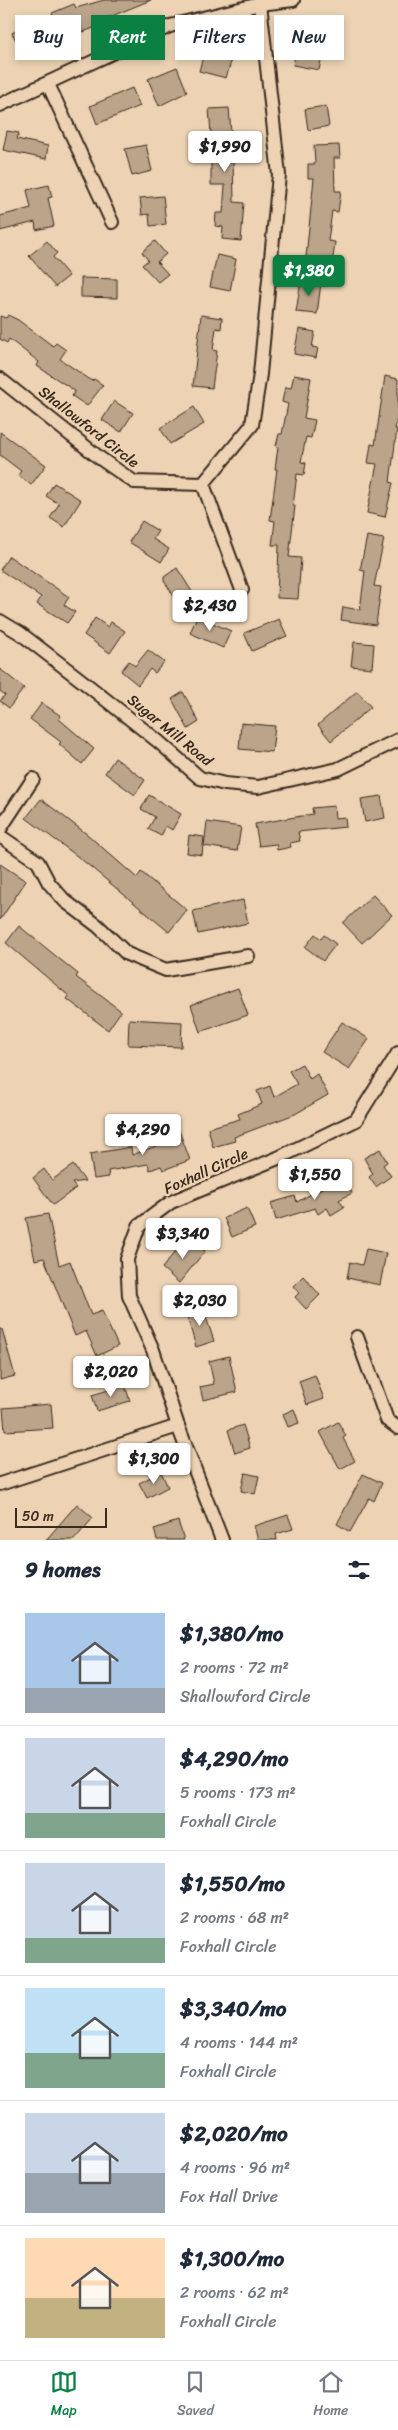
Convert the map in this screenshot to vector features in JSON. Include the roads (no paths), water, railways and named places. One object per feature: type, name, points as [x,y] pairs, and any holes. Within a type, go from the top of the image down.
[{"type":"street","points":[[0,104],[48,84],[170,26],[260,4],[293,0]]},
{"type":"street","points":[[242,590],[203,484],[252,425],[260,374],[279,175],[260,4]]},
{"type":"street","points":[[48,84],[112,222]]},
{"type":"street","name":"Shallowford Circle","points":[[0,378],[101,459],[134,482],[203,484]]},
{"type":"street","name":"Sugar Mill Road","points":[[0,622],[20,633],[81,680],[159,742],[200,778],[225,784],[258,787],[338,769],[398,740]]},
{"type":"street","points":[[0,829],[33,779]]},
{"type":"street","points":[[0,836],[38,862],[50,883],[65,901],[98,926],[127,954],[166,970],[248,956]]},
{"type":"street","name":"Foxhall Circle","points":[[222,1540],[178,1426],[153,1350],[129,1296],[127,1259],[139,1226],[171,1202],[278,1158],[356,1120],[398,1053]]},
{"type":"street","points":[[357,1337],[387,1420],[398,1428]]},
{"type":"street","points":[[0,1484],[178,1426]]}]
